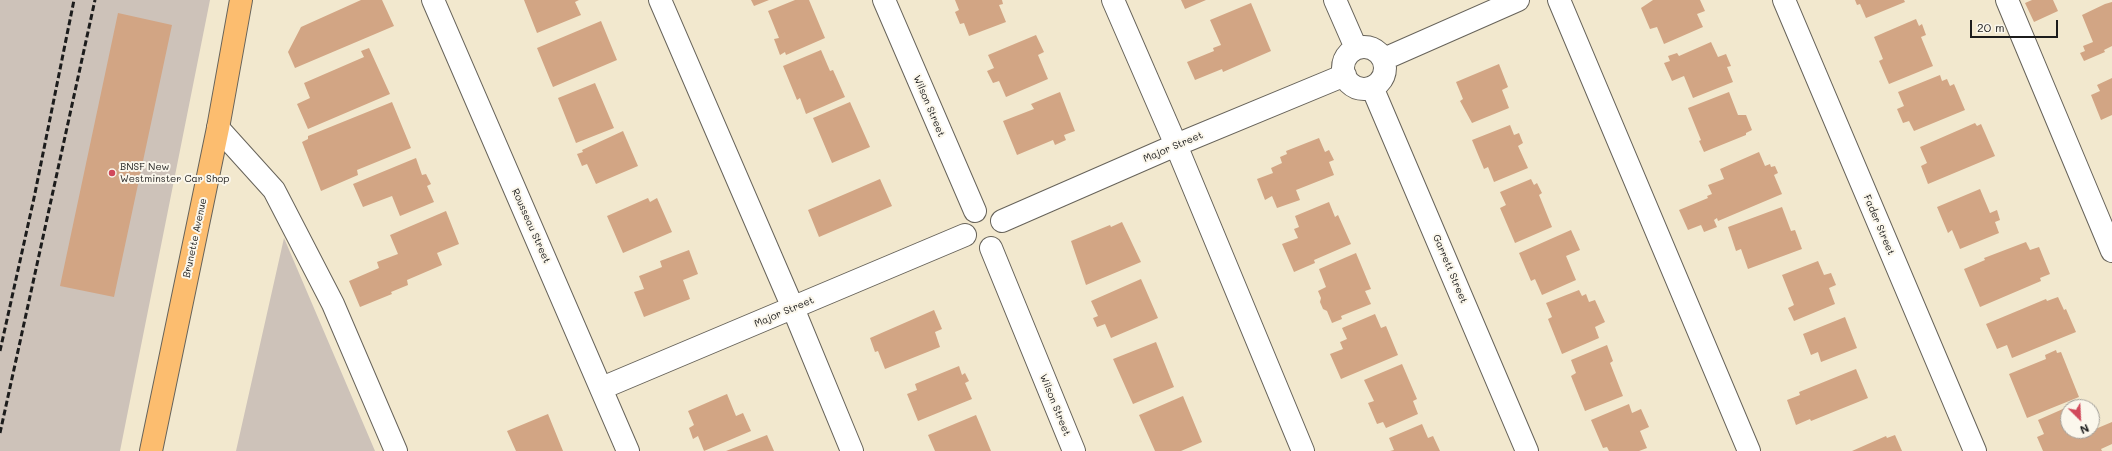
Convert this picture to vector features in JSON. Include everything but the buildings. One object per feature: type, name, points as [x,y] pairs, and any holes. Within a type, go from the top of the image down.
[{"type":"main road","name":"Brunette Avenue","points":[[152,451],[218,128],[241,0]]},
{"type":"street","name":"Rousseau Street","points":[[433,0],[628,451]]},
{"type":"street","points":[[660,0],[793,308],[852,451]]},
{"type":"street","name":"Wilson Street","points":[[884,0],[975,211]]},
{"type":"street","points":[[1113,0],[1176,145],[1304,451]]},
{"type":"street","points":[[1335,0],[1356,48]]},
{"type":"street","points":[[1384,59],[1518,0]]},
{"type":"street","points":[[1559,0],[1749,451]]},
{"type":"street","name":"Fader Street","points":[[1784,0],[1975,451]]},
{"type":"street","points":[[2008,0],[2112,251]]},
{"type":"street","points":[[1369,47],[1380,53],[1384,59],[1386,65],[1383,78],[1372,87],[1359,88],[1348,81],[1345,75],[1344,62],[1356,48],[1369,47]]},
{"type":"street","name":"Major Street","points":[[1002,221],[1176,145],[1345,75]]},
{"type":"street","name":"Garrett Street","points":[[1372,87],[1527,451]]},
{"type":"street","points":[[218,128],[274,190],[334,304],[396,451]]},
{"type":"street","points":[[988,210],[994,212],[1002,221],[1003,228],[1000,239],[991,248],[977,248],[971,245],[965,235],[963,226],[966,220],[975,211],[988,210]]},
{"type":"street","name":"Major Street","points":[[602,388],[965,235]]},
{"type":"street","name":"Wilson Street","points":[[991,248],[1074,451]]},
{"type":"shaded area","points":[[0,0],[210,0],[120,451],[0,451]]},
{"type":"shaded area","points":[[284,238],[375,451],[236,451]]},
{"type":"railway","points":[[0,351],[34,198],[74,0]]},
{"type":"railway","points":[[0,433],[95,0]]},
{"type":"place","name":"BNSF New Westminster Car Shop","points":[[112,173]]}]
